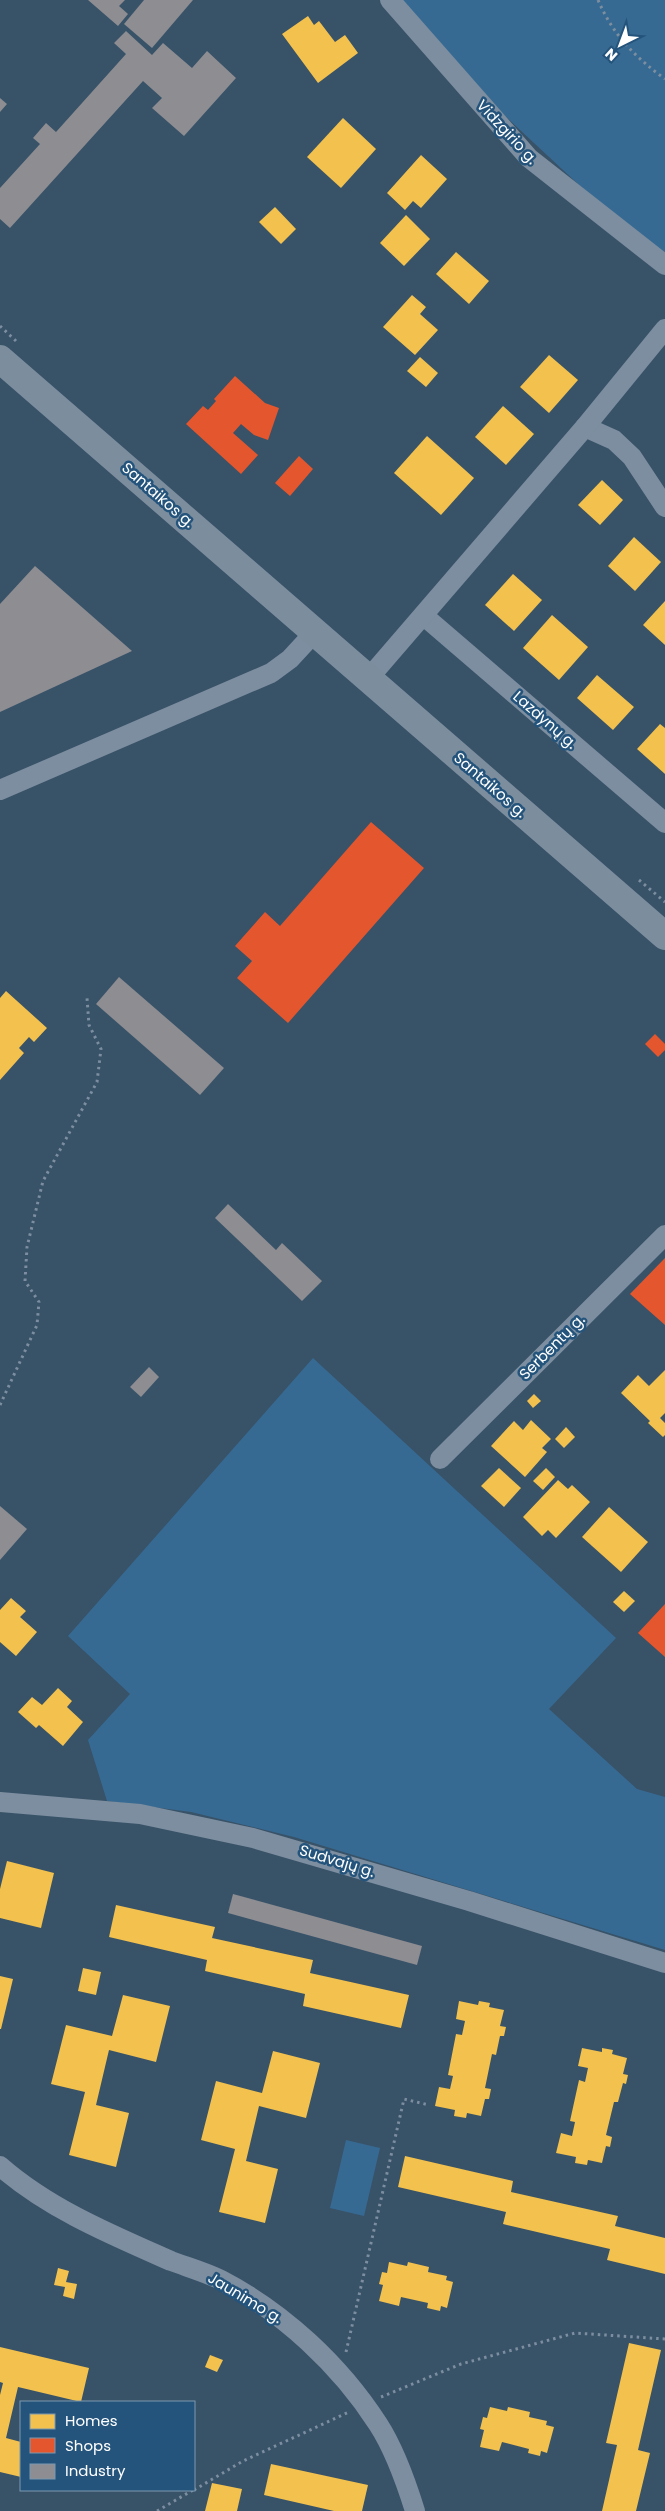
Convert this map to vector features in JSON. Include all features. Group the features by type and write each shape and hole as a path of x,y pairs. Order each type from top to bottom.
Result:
{"main road":[{"name":"Santaikos g.","path":"0,359 665,936"}],"street":[{"name":"Vidzgirio g.","path":"390,0 529,158 665,265"},
{"path":"368,680 585,427 665,329"},
{"path":"585,427 614,440 632,457 665,507"},
{"name":"Lazdynų g.","path":"424,616 665,823"},
{"path":"0,790 271,674 290,659 314,633"},
{"name":"Serbentų g.","path":"440,1460 665,1235"},
{"name":"Sudvajų g.","path":"0,1802 140,1814 253,1838 451,1896 665,1963"},
{"name":"Jaunimo g.","path":"0,2166 40,2197 76,2217 172,2261 220,2280 262,2305 295,2330 340,2375 379,2426 399,2467 415,2511"}],"path":[{"path":"598,0 608,24 640,60 665,79"},
{"path":"0,1405 37,1325 39,1302 25,1281 27,1247 43,1180 97,1082 101,1049 90,1024 87,998"},
{"path":"340,2375 404,2099 429,2105"},
{"path":"195,2489 243,2461 412,2382 462,2364 575,2333 665,2340"},
{"path":"157,2511 192,2491"}],"shaded area":[{"path":"402,0 665,0 665,257 578,184 503,114"},
{"path":"313,1358 616,1638 549,1709 637,1789 665,1797 665,1950 294,1837 191,1812 107,1801 88,1740 130,1694 68,1636"},
{"path":"346,2140 380,2148 364,2216 330,2208"}],"building: Homes":[{"path":"308,16 314,25 319,21 335,42 345,35 358,53 318,83 282,34"},
{"path":"343,118 376,149 341,188 307,157"},
{"path":"421,155 447,179 421,208 413,201 405,210 387,193"},
{"path":"275,207 296,229 281,244 259,222"},
{"path":"406,215 430,239 404,266 380,243"},
{"path":"456,252 489,281 469,304 436,274"},
{"path":"412,295 426,307 420,314 438,330 415,355 383,327"},
{"path":"549,355 578,380 549,413 520,387"},
{"path":"420,357 438,373 426,387 407,371"},
{"path":"503,406 534,434 506,465 475,437"},
{"path":"427,436 474,478 441,515 394,473"},
{"path":"602,480 623,500 600,525 578,505"},
{"path":"634,537 661,562 635,591 608,566"},
{"path":"513,574 542,600 514,631 485,605"},
{"path":"665,601 665,645 643,625"},
{"path":"552,615 588,647 559,680 523,648"},
{"path":"597,675 634,707 613,730 577,698"},
{"path":"660,724 665,728 665,774 637,749"},
{"path":"6,991 47,1028 34,1042 29,1037 19,1048 24,1053 0,1080 0,998"},
{"path":"665,1370 665,1413 660,1418 665,1423 665,1435 663,1437 648,1423 650,1421 621,1393 638,1375 649,1386"},
{"path":"534,1394 541,1401 533,1408 527,1401"},
{"path":"531,1420 551,1439 542,1448 547,1452 525,1477 491,1446 514,1421 523,1430"},
{"path":"566,1427 575,1437 564,1448 555,1439"},
{"path":"499,1468 521,1488 504,1507 481,1486"},
{"path":"546,1468 555,1477 543,1490 533,1481"},
{"path":"558,1480 568,1489 572,1485 590,1502 556,1538 548,1530 542,1536 523,1517"},
{"path":"609,1507 648,1542 621,1572 582,1537"},
{"path":"624,1591 635,1601 624,1612 613,1602"},
{"path":"11,1598 26,1611 20,1617 37,1632 16,1656 0,1642 0,1610"},
{"path":"58,1688 72,1701 67,1707 83,1722 63,1746 39,1725 36,1728 18,1712 32,1697 42,1705"},
{"path":"7,1861 54,1873 41,1928 0,1918 0,1889"},
{"path":"116,1905 215,1927 212,1938 313,1960 310,1973 409,1995 401,2028 303,2006 305,1994 205,1971 207,1960 109,1937"},
{"path":"83,1968 101,1972 96,1995 78,1991"},
{"path":"0,1976 13,1979 1,2029 0,2029"},
{"path":"123,1995 170,2006 156,2062 109,2050 96,2105 129,2113 116,2167 69,2155 85,2092 51,2084 66,2025 112,2036"},
{"path":"459,2001 478,2005 479,2001 490,2003 489,2007 504,2010 500,2026 506,2027 504,2036 500,2036 496,2055 492,2054 485,2088 491,2089 489,2099 485,2099 481,2116 467,2113 466,2118 454,2116 455,2110 435,2106 439,2087 450,2089 453,2076 448,2075 456,2034 462,2035 465,2021 456,2019"},
{"path":"582,2048 602,2052 602,2048 613,2050 612,2054 627,2058 623,2074 628,2075 626,2084 623,2083 618,2102 614,2102 606,2135 612,2137 610,2147 606,2146 602,2163 588,2160 587,2165 575,2163 576,2157 556,2153 561,2133 572,2136 575,2122 570,2121 579,2080 585,2082 588,2068 578,2066"},
{"path":"273,2051 320,2063 306,2118 259,2106 246,2161 278,2169 265,2223 219,2212 235,2149 201,2140 216,2081 262,2093"},
{"path":"405,2156 513,2181 511,2192 618,2216 615,2226 665,2238 665,2274 607,2260 610,2249 503,2224 506,2212 398,2187"},
{"path":"389,2262 407,2266 408,2262 429,2267 428,2272 447,2276 446,2280 453,2282 447,2308 441,2306 440,2311 427,2308 428,2303 401,2297 399,2306 379,2301 383,2285 379,2284 382,2272 387,2273"},
{"path":"58,2268 69,2271 66,2282 77,2284 74,2299 63,2296 65,2287 54,2285"},
{"path":"629,2343 661,2350 638,2450 650,2453 636,2511 602,2511 617,2445 606,2443"},
{"path":"0,2347 89,2368 81,2401 18,2387 6,2438 20,2442 20,2477 0,2472 0,2395 3,2383 0,2382"},
{"path":"210,2355 223,2360 217,2372 205,2367"},
{"path":"490,2407 507,2411 508,2407 530,2412 529,2417 547,2421 546,2425 554,2427 547,2453 541,2451 540,2456 528,2453 529,2449 502,2442 499,2451 480,2447 484,2430 480,2429 483,2417 487,2418"},
{"path":"271,2464 368,2485 362,2511 334,2511 264,2495"},
{"path":"212,2483 242,2489 237,2511 205,2511"}],"building: Shops":[{"path":"235,376 265,403 279,408 268,440 254,435 241,424 233,433 258,455 241,474 186,424 203,406 208,410 216,401 214,399"},
{"path":"299,456 313,469 290,496 275,483"},
{"path":"371,822 424,868 288,1023 237,978 252,961 235,946 265,912 280,926"},
{"path":"655,1034 665,1044 665,1050 658,1057 645,1044"},
{"path":"665,1258 665,1325 630,1294"},
{"path":"665,1604 665,1657 638,1633"}],"building: Industry":[{"path":"88,0 125,0 119,6 128,14 118,26"},
{"path":"144,0 193,0 152,48 124,24"},
{"path":"126,31 152,55 163,43 192,68 207,51 236,78 184,136 152,108 162,98 143,81 10,228 0,219 0,188 40,144 33,138 46,123 56,132 126,54 114,43"},
{"path":"0,98 7,104 0,112"},
{"path":"35,566 132,651 0,712 0,604"},
{"path":"119,977 224,1068 200,1095 96,1004"},
{"path":"228,1204 276,1250 282,1243 322,1281 302,1301 215,1218"},
{"path":"149,1367 159,1377 141,1397 130,1387"},
{"path":"0,1506 27,1529 0,1560"},
{"path":"233,1894 422,1946 417,1965 228,1913"}]}
